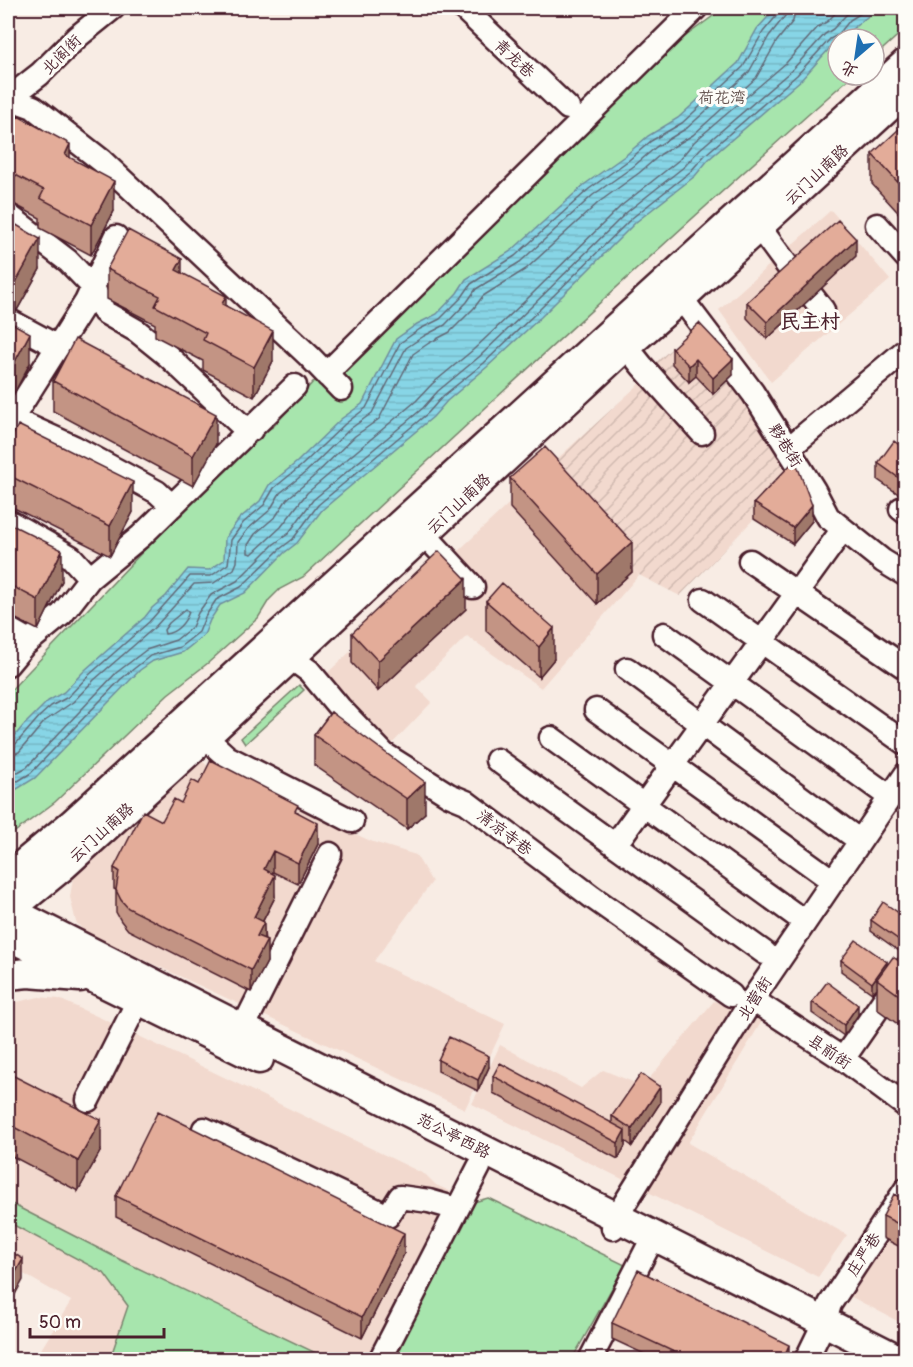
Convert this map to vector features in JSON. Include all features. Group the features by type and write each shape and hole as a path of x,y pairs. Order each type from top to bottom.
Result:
{"main road":[{"name":"云门山南路","path":"8,917 291,658 416,525 906,63"},
{"name":"云门山南路","path":"8,877 681,298 906,91"},
{"name":"范公亭西路","path":"8,917 98,980 479,1167 615,1223 648,1247 822,1327 900,1359"},
{"name":"范公亭西路","path":"8,917 243,1028 615,1223 822,1327 874,1359"},
{"path":"8,975 45,974 98,980"}],"street":[{"name":"北阁街","path":"8,98 40,74 77,37 113,8"},
{"name":"青龙巷","path":"463,8 568,108"},
{"path":"8,98 33,107 102,161 334,382 334,366 696,8"},
{"path":"8,216 68,261 93,287 104,312 137,331 168,356 239,423 251,430"},
{"path":"877,225 906,257"},
{"path":"759,227 795,276"},
{"path":"116,237 93,287 58,347 9,420 74,447 157,492 172,506"},
{"name":"夥巷街","path":"681,298 753,393 828,517 883,561 906,575"},
{"path":"8,320 58,347"},
{"path":"626,346 702,433"},
{"path":"788,448 906,350"},
{"path":"8,664 29,641 62,614 90,578 141,536 295,386"},
{"path":"8,521 71,557 90,578"},
{"path":"416,525 473,587"},
{"path":"615,845 843,529"},
{"path":"750,561 906,668"},
{"path":"703,600 906,744"},
{"path":"8,629 29,641"},
{"path":"664,634 890,797"},
{"name":"清凉寺巷","path":"291,658 309,671 339,707 384,754 448,795 466,802 592,897 741,999"},
{"path":"627,669 860,841"},
{"path":"596,710 833,881"},
{"path":"205,737 227,757 352,821"},
{"path":"551,738 805,922"},
{"path":"497,760 765,953"},
{"name":"北营街","path":"615,1223 624,1203 741,999 805,922 906,774"},
{"path":"243,1028 330,854"},
{"path":"843,1059 906,968"},
{"path":"88,1100 139,999"},
{"name":"县前街","path":"741,999 759,1004 843,1059 906,1106"},
{"path":"204,1129 388,1216 400,1197 429,1201 457,1209"},
{"path":"380,1359 479,1167"},
{"name":"庄严巷","path":"806,1359 822,1327 830,1304 906,1189"},
{"path":"590,1359 648,1247"}],"shaded area":[{"path":"831,210 890,280 771,382 719,310"},
{"path":"694,329 734,373 795,476 680,596 639,575 545,470 637,386 646,371"},
{"path":"545,470 639,575 541,688 467,636 416,686 432,702 386,750 322,678"},
{"path":"201,760 211,769 373,842 416,855 432,882 374,961 505,1024 465,1109 106,942 83,930 76,922 70,897 74,872"},
{"path":"39,997 59,999 114,1024 426,1175 436,1185 474,1202 391,1359 35,1359 71,1301 8,1265 8,1004"},
{"path":"714,1001 762,1021 688,1143 847,1235 818,1277 472,1104 500,1045 581,1088 603,1070 643,1086"},
{"path":"905,1201 905,1325 844,1293"}],"green space":[{"name":"荷花湾","path":"724,8 905,8 905,29 886,46 886,27 826,27 826,87 839,87 645,261 303,577 280,589 269,600 258,618 208,663 168,694 55,802 8,837 8,693 250,439 273,427 313,382 328,376 675,44"},
{"path":"299,685 304,690 245,744 241,738"},
{"path":"488,1198 625,1265 572,1359 391,1360 474,1202"},
{"path":"8,1202 121,1260 316,1353 312,1360 110,1359 128,1306 104,1273 8,1222"}],"water":[{"path":"776,8 877,8 855,27 826,27 826,52 802,79 709,159 695,176 636,222 541,317 447,401 433,417 322,510 297,543 284,553 245,593 220,605 204,635 183,652 153,661 140,670 35,778 17,789 8,782 8,744 23,726 48,701 64,692 85,670 145,617 188,569 209,570 224,560 225,538 239,519 260,501 269,485 297,462 341,419 362,404 396,339 417,324 437,314 457,293 466,279 511,251 585,184 648,136 678,118 738,63 757,29"}],"building":[{"path":"18,116 70,144 65,155 114,181 91,225 40,198 44,190 8,171 8,135"},
{"path":"899,129 906,136 906,191 872,154"},
{"path":"8,220 40,239 16,282 8,277"},
{"path":"838,220 856,239 767,322 747,302"},
{"path":"128,230 182,259 176,270 226,296 222,304 273,331 254,367 203,340 206,333 155,306 160,296 107,269"},
{"path":"8,321 30,333 10,371 8,370"},
{"path":"699,323 733,359 713,378 696,359 689,366 672,348"},
{"path":"75,339 216,414 193,456 53,381"},
{"path":"18,425 133,482 110,526 8,475 8,446"},
{"path":"894,441 906,450 906,483 878,463"},
{"path":"545,447 632,542 597,574 510,478"},
{"path":"795,460 812,505 793,528 754,503"},
{"path":"8,523 62,550 38,600 8,584"},
{"path":"439,551 466,579 378,661 352,633"},
{"path":"502,583 554,628 539,647 486,601"},
{"path":"331,712 425,782 407,799 314,735"},
{"path":"211,760 298,805 295,811 318,823 298,863 273,851 264,869 275,875 254,917 264,922 257,936 267,940 251,970 128,908 116,890 119,871 114,868 143,811 162,821 174,799 181,803 192,780 199,784"},
{"path":"883,902 906,918 906,937 902,942 871,920"},
{"path":"856,940 887,962 872,983 841,960"},
{"path":"893,957 906,966 906,1000 877,979"},
{"path":"827,982 858,1005 844,1025 812,1002"},
{"path":"449,1037 489,1056 478,1080 438,1060"},
{"path":"500,1063 625,1130 618,1143 493,1076"},
{"path":"8,1073 101,1120 78,1161 8,1124"},
{"path":"641,1074 660,1087 632,1129 612,1116"},
{"path":"158,1111 404,1233 362,1317 116,1196"},
{"path":"894,1194 906,1201 906,1228 883,1216"},
{"path":"8,1250 23,1259 8,1286"},
{"path":"638,1270 789,1345 783,1359 689,1359 612,1323"}],"district":[{"name":"民主村","path":"810,321"}]}
